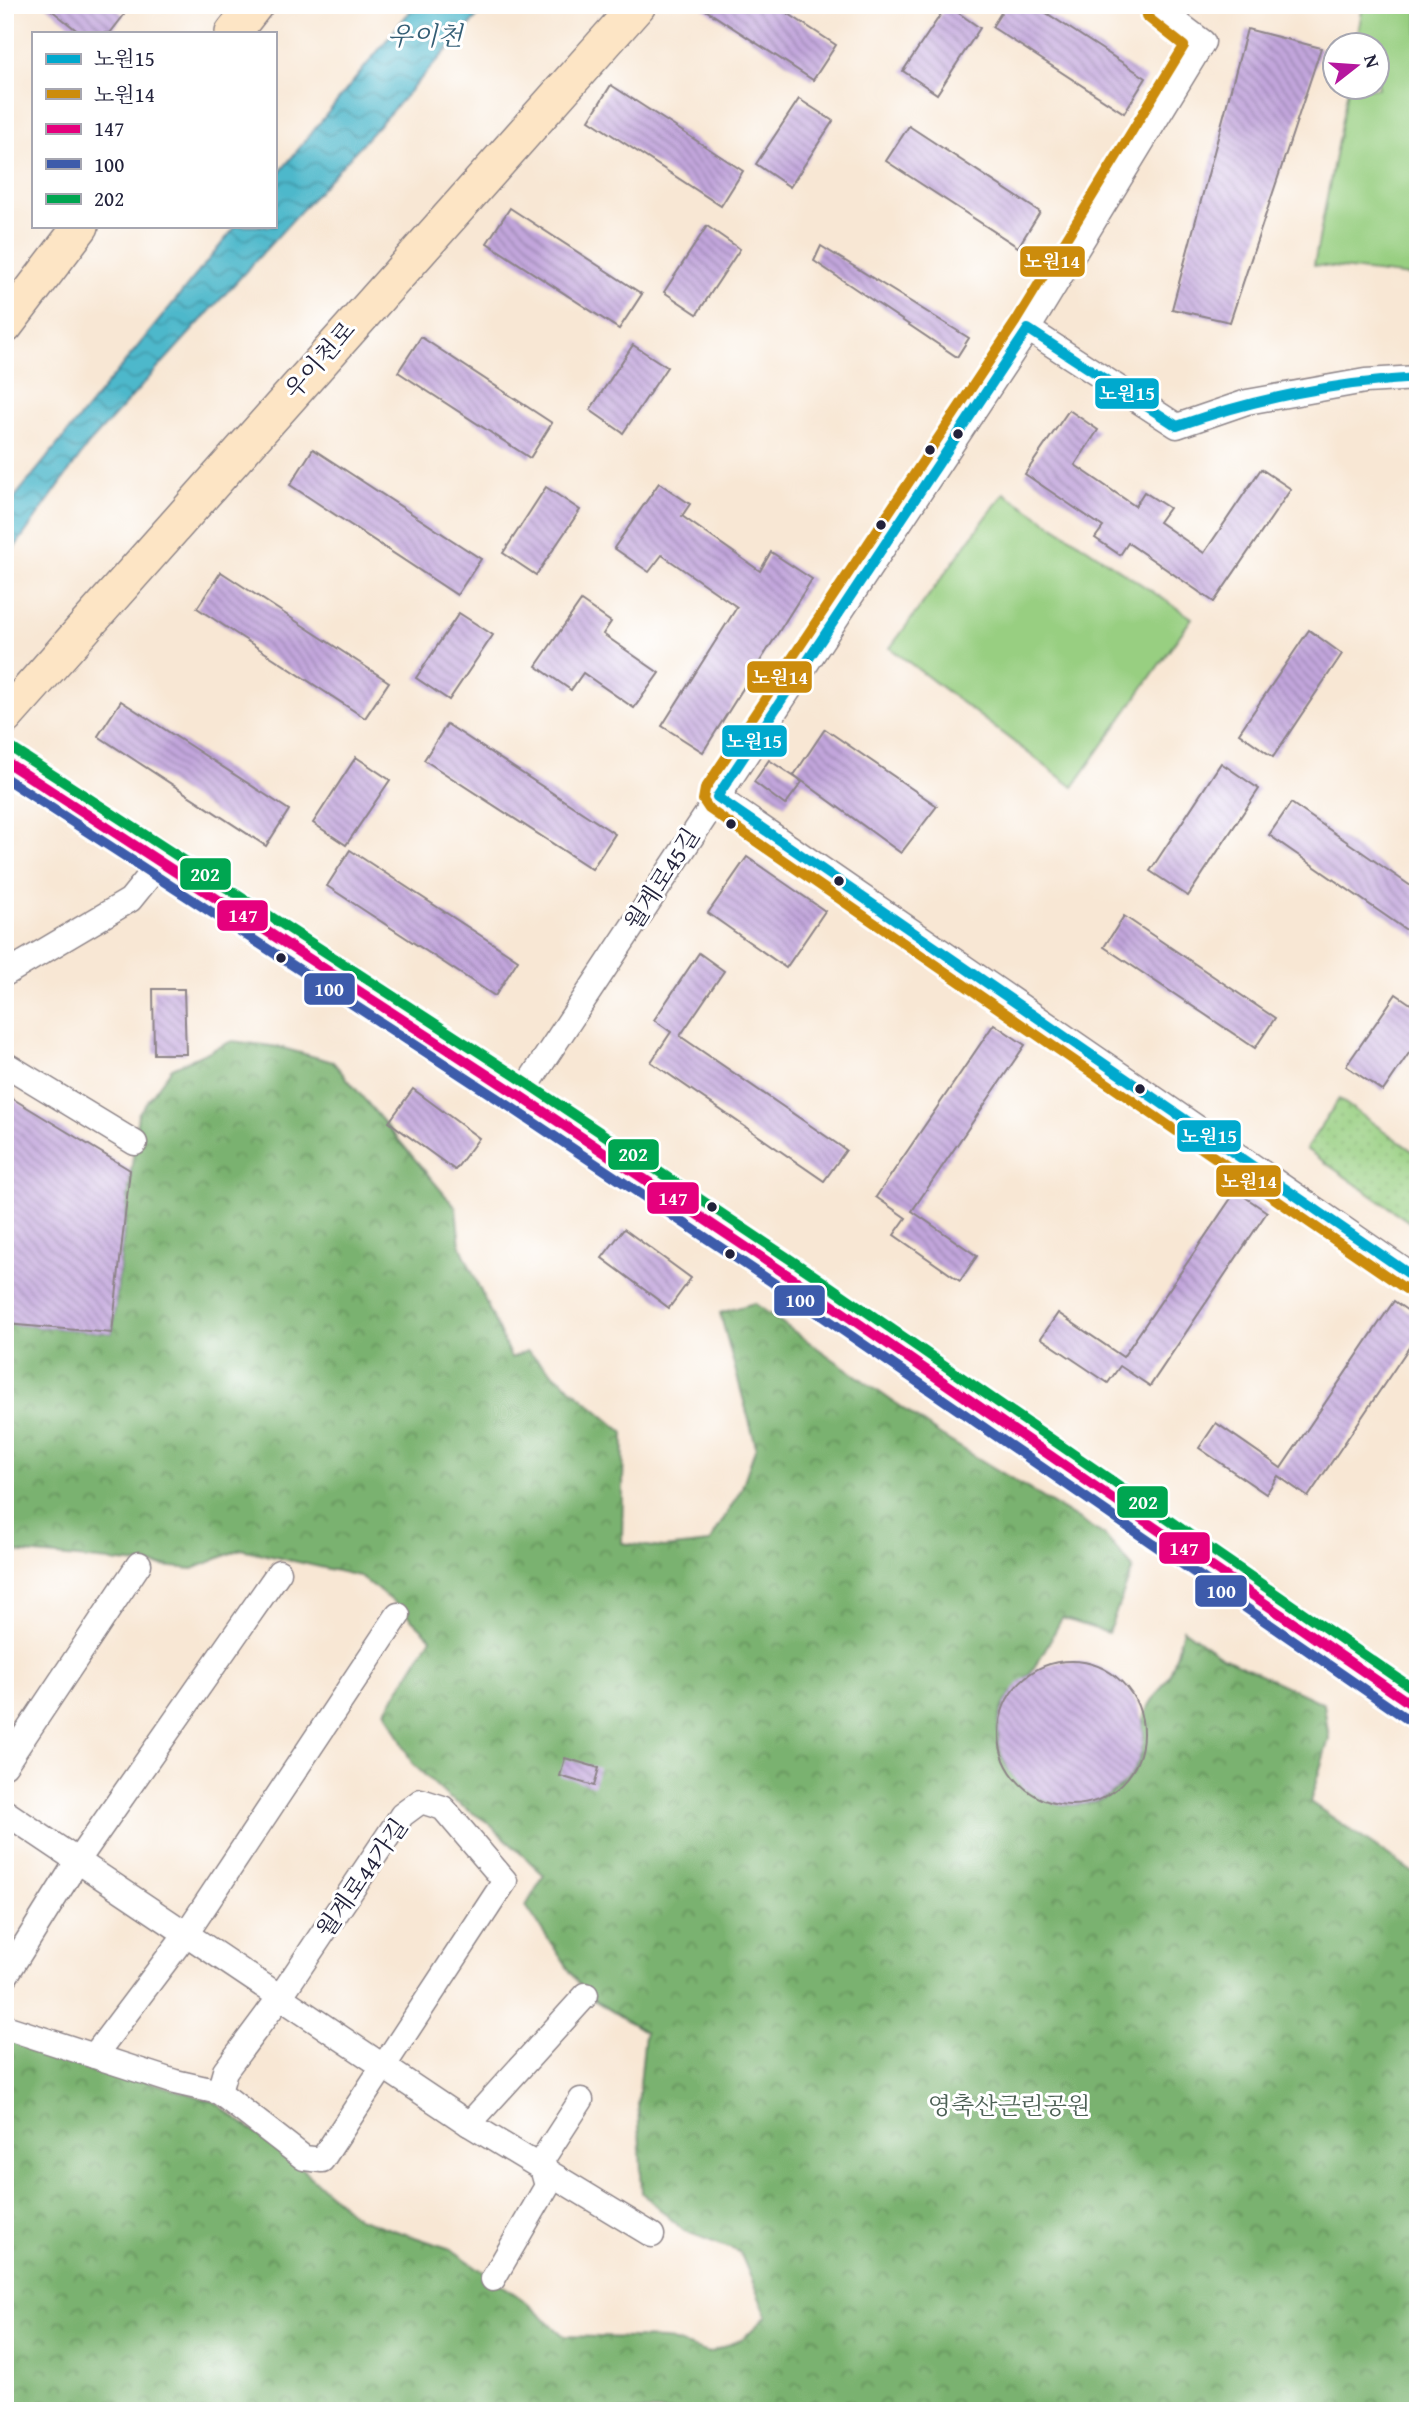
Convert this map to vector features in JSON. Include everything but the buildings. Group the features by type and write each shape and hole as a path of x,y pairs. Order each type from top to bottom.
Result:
{"main road":[{"path":"234,32 255,5"},
{"name":"우이천로","path":"5,717 638,5"},
{"path":"5,326 79,228"},
{"path":"5,761 520,1096 804,1286 1418,1709"}],"street":[{"name":"월계로45길","path":"520,1096 1028,329 1203,42 1154,5"},
{"path":"1028,329 1177,426 1247,402 1365,381 1418,378"},
{"path":"717,797 1418,1280"},
{"path":"5,974 130,900 160,863"},
{"path":"5,1064 135,1143"},
{"path":"5,1765 139,1564"},
{"path":"5,1977 78,1860 279,1572"},
{"path":"94,2056 186,1934 398,1615"},
{"name":"월계로44가길","path":"280,1997 402,1815 421,1801 443,1808 505,1881 384,2066"},
{"path":"5,1812 470,2124 652,2235"},
{"path":"470,2124 586,1995"},
{"path":"219,2092 225,2071 280,1997"},
{"path":"5,2028 219,2092 304,2158 322,2160 384,2066"},
{"path":"493,2280 547,2186 542,2168 544,2157 581,2099"}],"green space":[{"path":"1363,5 1418,5 1418,277 1314,265 1345,102 1392,102 1392,32 1358,32"},
{"path":"1004,493 1192,618 1073,787 890,648"},
{"name":"영축산근린공원","path":"232,1041 279,1047 333,1062 456,1208 460,1245 511,1358 527,1351 624,1433 622,1543 663,1548 709,1543 741,1490 756,1446 720,1313 754,1303 940,1435 1104,1535 1133,1568 1108,1633 1062,1618 1037,1663 1008,1698 1001,1713 999,1745 1006,1765 1019,1782 1036,1795 1056,1803 1077,1805 1098,1801 1123,1784 1139,1759 1144,1737 1144,1715 1171,1670 1183,1629 1221,1656 1324,1704 1329,1739 1310,1802 1418,1876 1418,2411 5,2411 5,2037 215,2102 300,2167 357,2218 451,2249 522,2299 564,2336 665,2339 709,2353 742,2339 767,2316 740,2252 684,2231 642,2193 638,2104 645,2032 586,1995 526,1906 544,1875 487,1822 448,1797 412,1763 386,1710 431,1638 394,1602 359,1576 241,1549 193,1569 5,1551 5,1324 112,1333 138,1114 172,1068"},
{"path":"1339,1099 1418,1155 1418,1228 1306,1149"}],"water":[{"name":"우이천","path":"415,5 488,5 88,445 5,561 5,509 234,228 276,228 276,177"}],"transit line":[{"name":"노원14","path":"1146,16 1184,46 1016,321 705,789 703,800 709,809 1410,1292"},
{"name":"노원15","path":"1418,378 1296,393 1237,407 1177,426 1028,329 717,797 1418,1280"},
{"name":"202","path":"13,749 528,1084 812,1274 1418,1692"},
{"name":"147","path":"5,761 520,1096 804,1286 1418,1709"},
{"name":"100","path":"5,778 512,1108 796,1298 1410,1721"}]}
